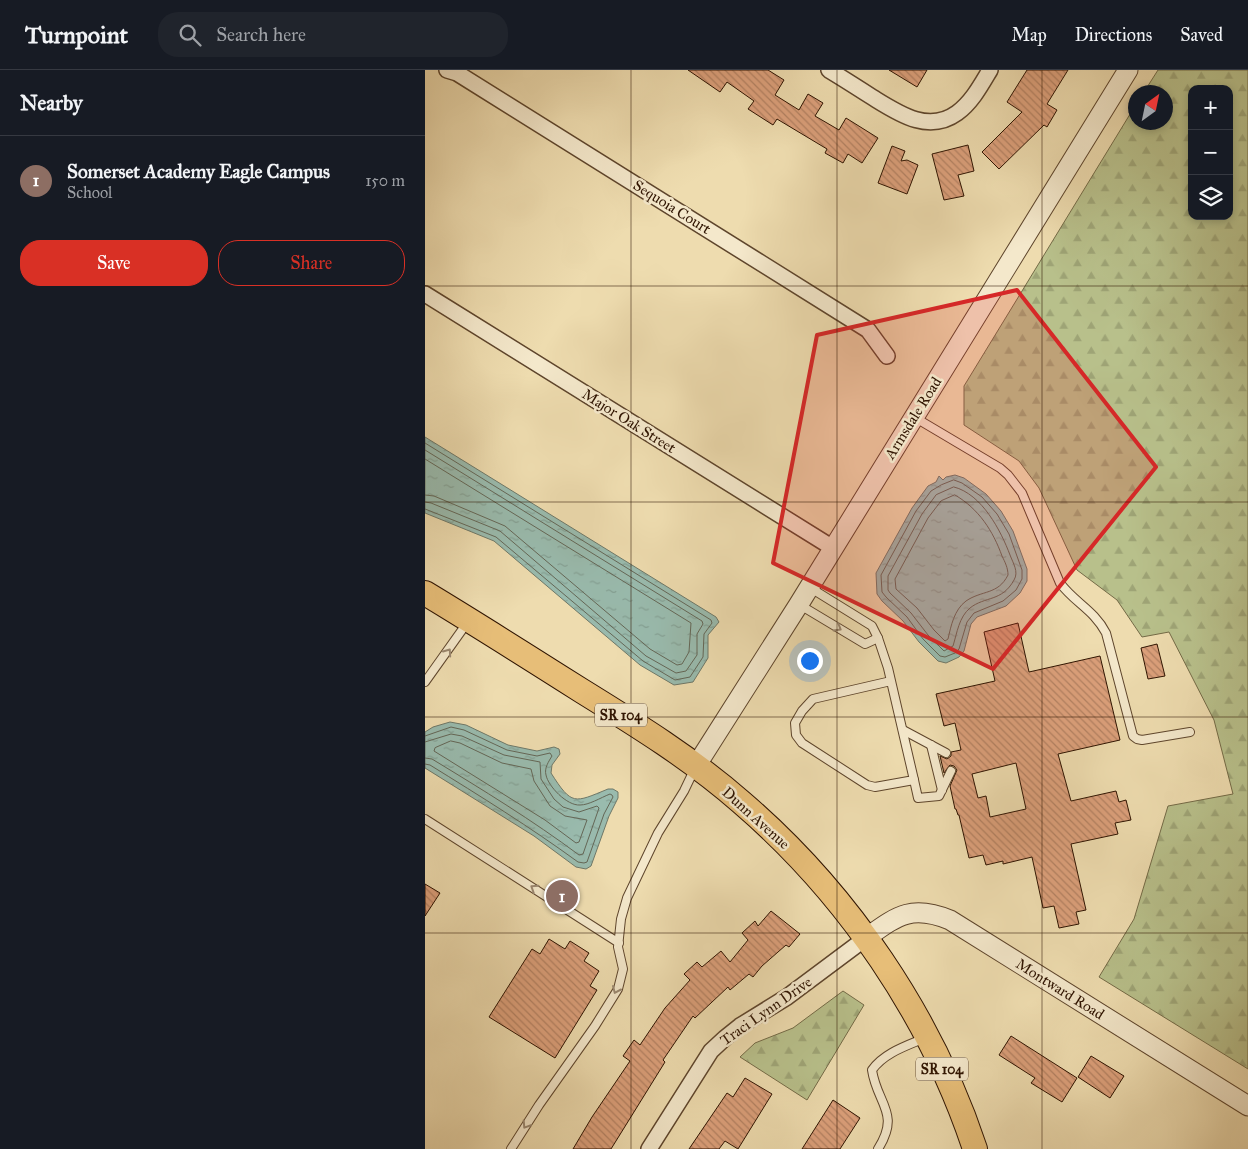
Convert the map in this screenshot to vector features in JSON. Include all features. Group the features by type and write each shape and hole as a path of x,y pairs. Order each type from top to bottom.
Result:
{"main road":[{"name":"Dunn Avenue","path":"425,592 654,736 741,802 785,843 823,884 893,978 927,1038 950,1086 975,1149"}],"street":[{"name":"Sequoia Court","path":"447,70 457,73 868,330 887,356"},
{"path":"829,70 900,114 919,121 937,121 957,113 974,97 990,70"},
{"name":"Armsdale Road","path":"696,766 799,604 1128,70"},
{"name":"Major Oak Street","path":"425,294 833,548"},
{"name":"Montward Road","path":"865,938 894,918 909,913 937,915 950,920 1248,1106"},
{"name":"Traci Lynn Drive","path":"649,1149 711,1051 718,1044 740,1026 787,998 865,938"}],"lane":[{"path":"914,417 999,468 1022,493 1060,582 1066,591 1093,613 1106,633 1133,736 1142,740 1190,732"},
{"path":"809,587 872,626 878,638 891,681 919,798 939,796 951,771"},
{"path":"799,604 865,644 878,638"},
{"path":"425,682 469,620"},
{"path":"891,681 813,698 795,723 796,735 802,743 867,785 875,787 915,780"},
{"path":"903,730 946,753"},
{"path":"931,745 942,790"},
{"path":"511,1149 618,989 623,969 619,943 621,919 627,898 658,833 684,791 696,766"},
{"path":"425,819 619,943"},
{"path":"878,1149 889,1125 887,1110 874,1080 872,1070 878,1061 901,1048 927,1038"}],"highlighted area":[{"path":"1017,290 1156,467 993,669 773,563 817,335"}],"green space":[{"path":"1158,70 1248,70 1248,1069 1099,977 1134,919 1168,806 1233,794 1214,720 1169,632 1142,637 1117,600 1077,570 1039,488 1019,461 964,425 964,386 1128,117 1128,130 1173,130 1173,85 1148,85"},
{"path":"843,991 864,1005 807,1100 740,1057 755,1043 793,1028"}],"water":[{"path":"425,437 716,617 719,622 708,635 708,658 693,682 674,685 640,665 494,541 425,513"},
{"path":"955,475 964,478 986,494 1001,511 1013,531 1027,569 1027,581 1020,593 1006,606 977,617 971,624 964,651 959,657 946,663 938,661 919,642 903,621 882,601 877,594 876,573 912,508 928,486 936,482 939,476 943,480 946,477"},
{"path":"450,722 466,725 508,745 537,751 554,747 559,749 560,754 552,765 551,773 564,791 575,799 588,797 608,789 618,792 618,798 609,816 591,866 586,869 576,867 534,836 425,768 425,732 433,727"}],"building":[{"path":"688,70 768,70 784,80 775,95 799,110 808,94 823,103 815,116 839,130 846,118 878,138 862,163 848,154 843,163 825,153 827,149 777,119 773,125 748,109 754,101 727,82 720,92"},
{"path":"889,70 927,70 917,87"},
{"path":"1027,70 1068,70 1047,104 1057,110 1047,127 1044,125 999,169 982,152 1022,112 1007,102"},
{"path":"968,145 974,171 958,175 964,196 944,200 932,154"},
{"path":"892,146 905,151 901,161 907,160 918,165 907,194 878,183"},
{"path":"1018,623 1029,672 1100,656 1120,740 1058,754 1071,801 1116,791 1119,802 1126,800 1131,820 1115,823 1118,834 1071,844 1086,910 1076,912 1079,924 1059,928 1054,906 1043,908 1032,857 1003,864 1003,861 986,865 983,855 969,858 950,786 957,770 954,766 950,765 944,773 940,756 947,759 951,756 951,752 961,750 955,723 944,726 936,694 995,681 984,632","holes":["1016,763 1026,809 990,817 986,796 978,798 972,774"]},
{"path":"1157,644 1165,676 1148,679 1141,648"},
{"path":"425,884 440,893 425,916"},
{"path":"771,911 800,934 789,947 786,945 762,966 753,977 749,974 730,990 728,987 695,1018 693,1016 663,1060 665,1062 611,1149 573,1149 630,1061 623,1056 634,1040 640,1045 665,1008 690,980 684,974 697,962 702,967 721,951 730,962 748,940 742,933 755,921 758,926"},
{"path":"549,939 565,949 570,941 589,953 584,961 599,971 590,986 597,990 555,1058 489,1017 532,949 540,954"},
{"path":"1011,1036 1077,1078 1062,1102 1031,1083 1035,1078 999,1055"},
{"path":"1091,1056 1124,1076 1110,1098 1078,1077"},
{"path":"745,1078 772,1094 738,1149 725,1141 719,1149 689,1149 727,1093 733,1097"},
{"path":"833,1100 860,1118 840,1149 802,1149"}],"place":[{"name":"Somerset Academy Eagle Campus","path":"562,896"}]}
